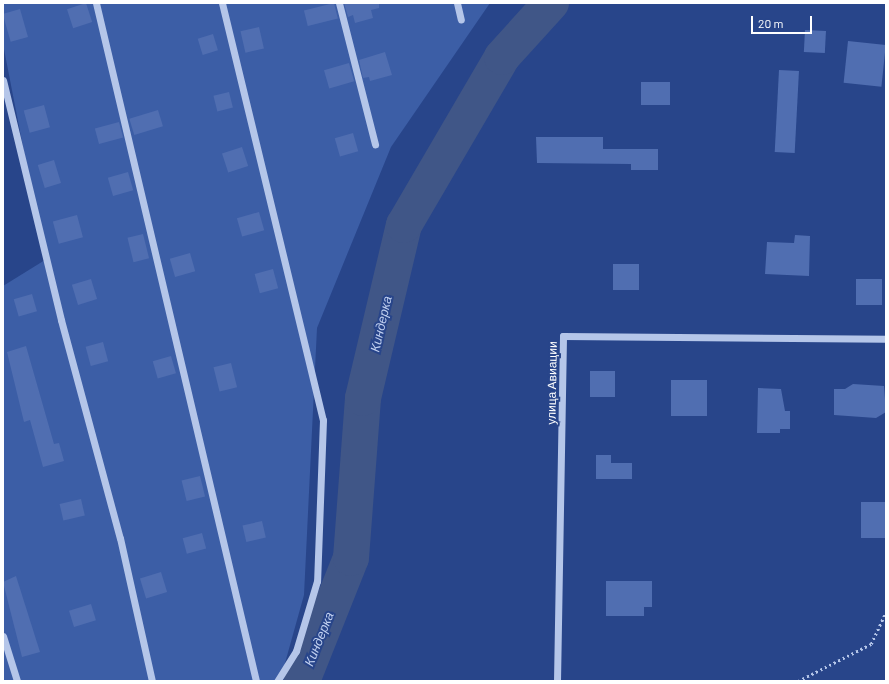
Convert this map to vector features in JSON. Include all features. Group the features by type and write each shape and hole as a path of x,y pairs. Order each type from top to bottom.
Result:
{"street":[{"path":"96,3 256,681"},
{"path":"222,3 323,420 317,581 296,651 277,681"},
{"path":"339,3 375,144"},
{"path":"457,3 462,20"},
{"path":"3,80 61,320 120,538 152,681"},
{"name":"улица Авиации","path":"557,681 563,336 886,339"},
{"path":"3,636 17,681"}],"path":[{"path":"798,681 871,644 886,612"}],"shaded area":[{"path":"3,3 490,3 391,147 317,328 304,595 280,681 3,681 3,286 45,260 3,44"}],"building":[{"path":"86,3 92,22 73,28 67,9"},
{"path":"334,3 338,19 308,26 304,10"},
{"path":"344,3 379,3 379,8 371,10 373,18 355,23 353,15 348,17"},
{"path":"20,9 28,37 11,42 3,14"},
{"path":"259,27 264,48 245,53 240,31"},
{"path":"805,30 826,31 825,53 804,52"},
{"path":"213,34 218,50 203,55 198,39"},
{"path":"848,41 886,45 881,87 844,83"},
{"path":"385,52 392,75 370,81 369,77 363,78 359,60"},
{"path":"349,63 354,81 329,88 324,70"},
{"path":"779,70 799,71 795,153 775,152"},
{"path":"641,82 670,82 670,105 641,105"},
{"path":"229,92 233,108 217,111 213,96"},
{"path":"44,105 50,127 30,133 24,110"},
{"path":"158,110 163,126 134,135 129,119"},
{"path":"119,122 123,137 99,144 95,128"},
{"path":"353,133 358,151 340,157 335,138"},
{"path":"536,137 603,137 603,149 658,149 658,170 631,170 631,164 537,163"},
{"path":"242,147 248,166 228,173 222,153"},
{"path":"54,160 61,183 45,188 38,165"},
{"path":"128,172 133,190 113,196 108,178"},
{"path":"259,212 264,230 242,237 237,218"},
{"path":"77,215 83,237 59,244 53,221"},
{"path":"143,234 149,258 134,262 127,238"},
{"path":"795,235 810,236 809,276 765,274 767,242 794,243"},
{"path":"190,253 195,271 175,277 170,259"},
{"path":"613,264 639,264 639,290 613,290"},
{"path":"273,269 278,288 260,293 255,274"},
{"path":"91,279 97,299 78,305 72,285"},
{"path":"856,279 882,279 882,305 856,305"},
{"path":"32,294 37,311 19,317 14,299"},
{"path":"103,342 108,361 91,366 86,347"},
{"path":"26,346 54,444 59,443 64,461 43,467 30,420 24,422 7,352"},
{"path":"171,356 176,373 158,379 153,361"},
{"path":"231,363 237,387 220,392 214,367"},
{"path":"590,371 615,371 615,397 590,397"},
{"path":"671,380 707,380 707,416 671,416"},
{"path":"853,384 884,386 886,412 876,418 834,415 834,389 845,389"},
{"path":"758,388 781,389 785,411 790,411 790,429 780,429 780,433 757,433"},
{"path":"596,455 611,455 611,463 632,463 632,479 596,479"},
{"path":"200,476 205,496 187,501 182,481"},
{"path":"81,499 85,516 63,521 60,504"},
{"path":"861,502 886,502 886,538 861,538"},
{"path":"262,521 266,538 246,542 243,525"},
{"path":"202,533 206,548 187,554 183,538"},
{"path":"161,572 167,592 146,599 140,578"},
{"path":"16,576 40,652 22,657 3,582"},
{"path":"606,581 652,581 652,607 644,607 644,616 606,616"},
{"path":"91,604 96,620 74,627 69,611"}],"waterway":[{"name":"Киндерка","path":"302,681 351,558 363,398 404,225 502,57 551,3"}]}
